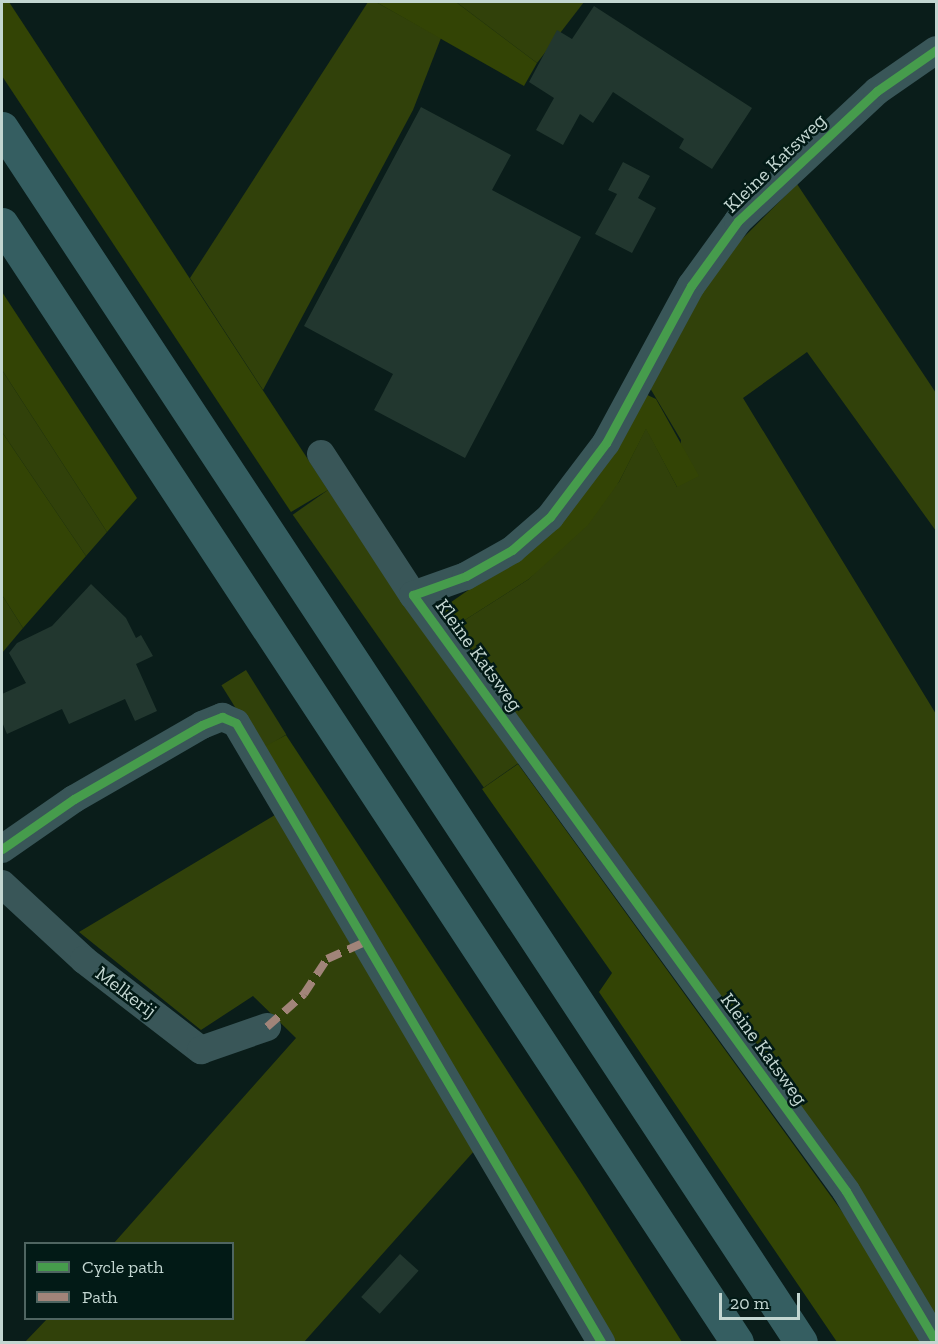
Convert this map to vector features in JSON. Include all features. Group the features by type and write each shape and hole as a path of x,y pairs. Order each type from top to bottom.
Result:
{"highway":[{"path":"2,128 801,1342"},
{"path":"2,224 737,1342"}],"street":[{"name":"Kleine Katsweg","path":"413,595 466,576 512,550 550,517 606,443 691,286 738,221 877,91 936,50"},
{"name":"Kleine Katsweg","path":"321,454 413,595 846,1191 936,1342"},
{"path":"2,849 74,799 202,725 222,717 236,723 601,1342"},
{"name":"Melkerij","path":"2,884 84,960 201,1050 267,1028"}],"green space":[{"path":"2,2 9,2 328,490 291,512 2,76"},
{"path":"368,2 376,2 441,38 413,110 263,390 190,278"},
{"path":"376,2 456,2 537,63 524,86"},
{"path":"456,2 584,2 537,63"},
{"path":"797,184 936,393 936,531 807,352 743,398 936,714 936,1324 446,632 529,579 619,482 646,428 677,487 681,440 650,388 692,307 736,245"},
{"path":"2,292 137,498 107,532 2,370"},
{"path":"2,370 107,532 86,556 2,432"},
{"path":"641,392 656,399 699,476 677,487 646,429 619,482 588,525 529,579 446,632 434,614 543,538"},
{"path":"2,432 86,556 23,628 2,595"},
{"path":"328,490 519,763 484,787 293,515"},
{"path":"2,595 23,628 2,653"},
{"path":"246,670 286,734 262,750 221,685"},
{"path":"286,735 582,1184 682,1342 614,1342 262,748"},
{"path":"518,764 898,1289 925,1342 837,1342 599,992 612,973 482,789"},
{"path":"280,812 475,1150 304,1342 25,1342 46,1320 234,1320 234,1242 115,1242 296,1038 253,996 201,1030 79,932"}],"building":[{"path":"594,6 752,108 712,169 679,148 684,139 613,92 593,123 580,114 563,145 536,130 554,98 529,82 557,30 572,39"},
{"path":"421,107 511,155 492,190 581,237 465,458 374,410 393,374 304,326"},
{"path":"623,162 650,176 638,198 656,208 632,253 595,234 617,194 608,190"},
{"path":"91,584 126,618 136,638 141,635 153,656 136,664 157,711 135,721 125,699 69,724 62,709 7,734 2,722 2,694 26,683 9,653 17,643 52,626"},
{"path":"400,1254 419,1271 380,1314 361,1297"}],"marked path":[{"path":"267,1027 304,994 327,959 365,942"}],"cycle path":[{"path":"936,50 877,91 738,221 691,286 606,443 550,517 512,550 466,576 413,595 846,1191 936,1342"},
{"path":"2,849 74,799 202,725 222,717 236,723 601,1342"}]}
